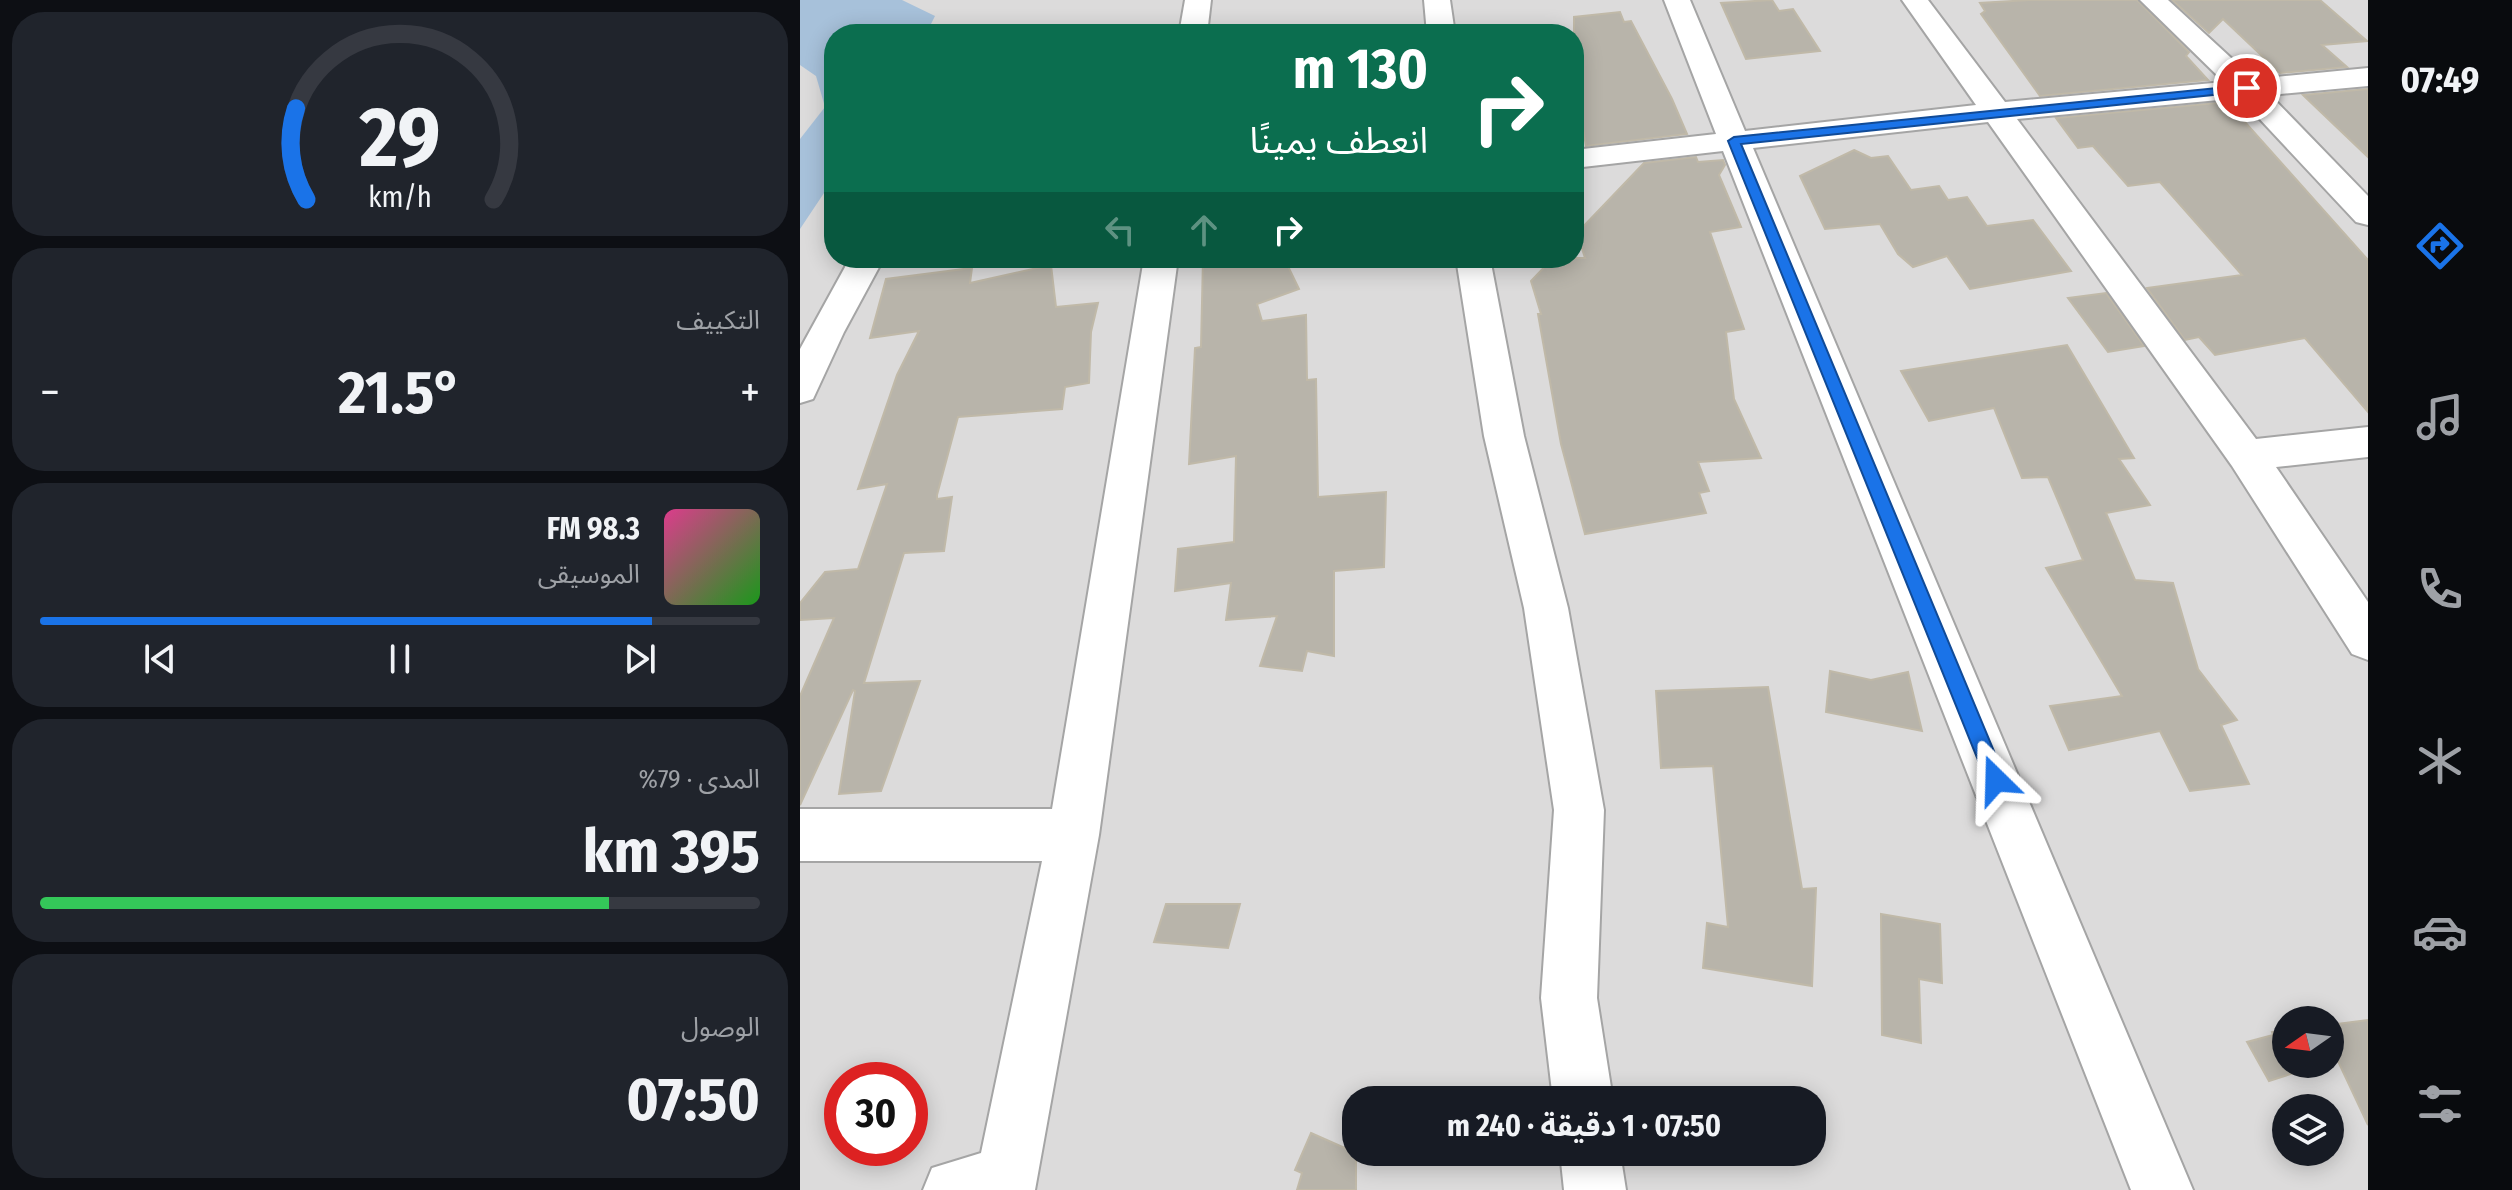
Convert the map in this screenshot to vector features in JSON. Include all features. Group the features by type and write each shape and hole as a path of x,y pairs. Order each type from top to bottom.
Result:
{"street":[{"path":"1194,24 1198,0"},
{"path":"1437,0 1440,24"},
{"path":"1677,0 2162,1190"},
{"path":"1915,0 2246,455 2368,640"},
{"path":"2153,0 2247,88 2368,215"},
{"path":"1584,158 1995,112 2368,77"},
{"path":"800,389 826,332 861,268"},
{"path":"987,1186 1073,835 1159,268"},
{"path":"1475,268 1504,436 1546,608 1579,810 1569,998 1581,1086"},
{"path":"2246,455 2368,442"},
{"path":"800,835 1073,835"},
{"path":"1592,1166 1595,1190"}],"shaded area":[{"path":"800,0 2368,0 2368,1190 800,1190"}],"water":[{"path":"800,0 902,0 935,16 931,24 824,24 824,104 816,76 800,65"},
{"path":"824,108 824,193 800,229 800,139"}],"building":[{"path":"1772,0 1779,11 1793,9 1820,51 1746,59 1721,3"},
{"path":"2137,0 2189,52 2186,56 2208,80 2040,96 1981,14 1985,11 1980,3"},
{"path":"2172,0 2320,0 2367,41 2322,45 2347,67 2280,73 2223,19 2209,33"},
{"path":"1620,12 1624,22 1631,21 1687,134 1586,146 1584,24 1574,24 1574,17"},
{"path":"2368,89 2368,157 2303,95"},
{"path":"2227,102 2368,260 2368,412 2305,338 2215,355 2199,337 2185,340 2147,288 2242,275 2160,182 2128,186 2093,146 2078,148 2056,118"},
{"path":"1854,150 1871,158 1888,156 1911,190 1939,186 1948,200 1967,197 1987,226 2033,220 2071,271 1970,289 1947,256 1913,267 1898,254 1880,224 1825,229 1800,176"},
{"path":"1696,157 1698,162 1723,160 1725,165 1719,175 1741,227 1710,232 1744,329 1726,332 1734,399 1761,458 1698,462 1709,491 1699,493 1706,513 1585,534 1561,444 1538,314 1541,314 1531,281 1543,268 1584,268 1584,226 1644,163"},
{"path":"972,268 970,283 1038,268 1051,268 1056,307 1098,303 1091,332 1089,383 1065,387 1062,409 958,417 937,495 937,499 952,497 944,551 904,553 864,683 920,681 881,791 839,794 853,690 800,805 800,696 834,618 800,620 800,603 825,572 858,569 887,484 858,489 897,375 919,331 870,338 886,279"},
{"path":"1203,268 1289,268 1299,289 1257,304 1262,321 1306,315 1307,380 1316,379 1318,497 1386,492 1384,567 1334,571 1334,656 1307,651 1302,671 1260,666 1277,616 1226,620 1231,583 1175,591 1178,549 1234,542 1236,456 1189,464 1195,348 1201,347"},
{"path":"2106,293 2144,346 2108,352 2068,298"},
{"path":"2067,345 2134,458 2119,459 2150,505 2106,513 2135,580 2173,583 2198,669 2237,720 2221,725 2249,784 2190,791 2160,731 2069,750 2050,706 2122,696 2046,568 2083,560 2048,477 2022,478 1994,408 1929,421 1901,371"},
{"path":"1830,671 1871,680 1908,672 1922,731 1826,712"},
{"path":"1768,687 1802,889 1816,888 1812,986 1703,968 1707,923 1728,927 1713,766 1661,768 1656,691"},
{"path":"1166,904 1240,904 1228,948 1154,942"},
{"path":"1881,914 1940,924 1942,983 1919,979 1921,1043 1882,1035"},
{"path":"2368,1020 2368,1125 2344,1074 2344,1023"},
{"path":"2272,1035 2272,1078 2278,1078 2269,1081 2247,1042"},
{"path":"1311,1133 1342,1147 1342,1166 1356,1166 1356,1190 1297,1190 1302,1173 1295,1170"}],"route":[{"path":"1996,780 1734,141 2247,88"}]}
